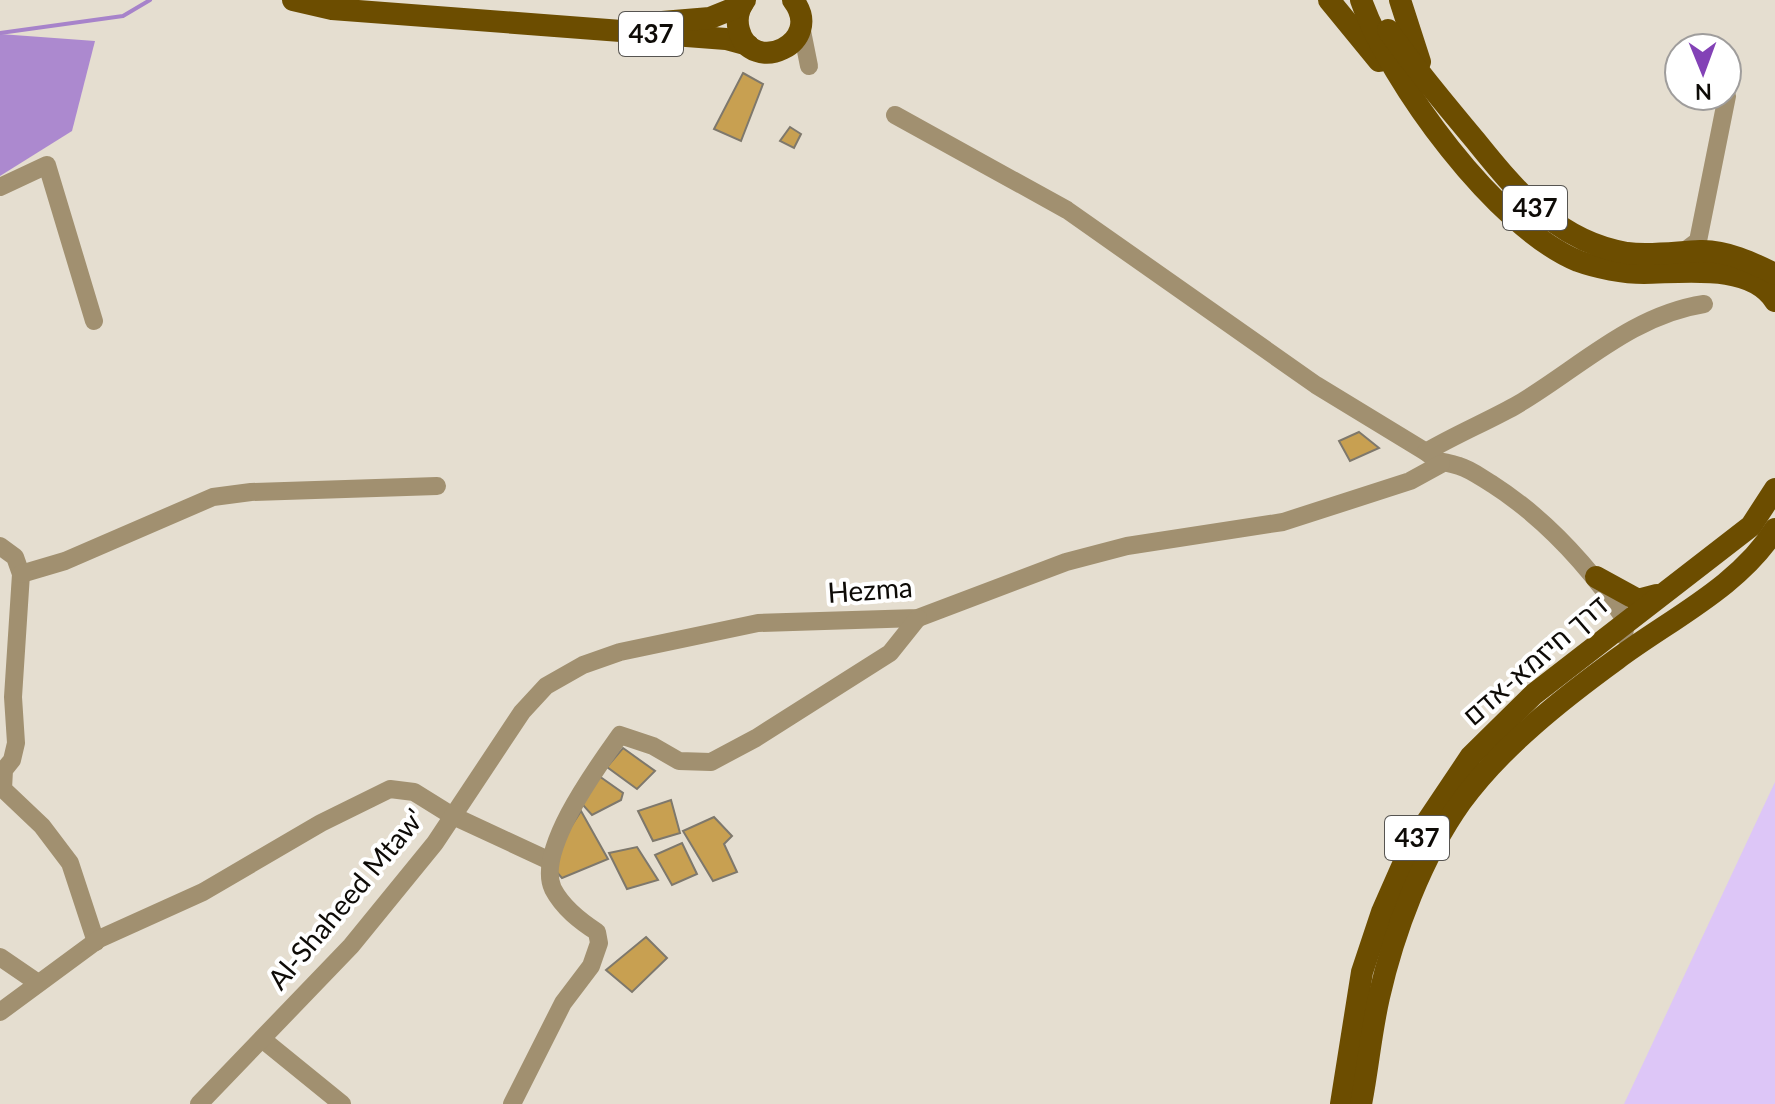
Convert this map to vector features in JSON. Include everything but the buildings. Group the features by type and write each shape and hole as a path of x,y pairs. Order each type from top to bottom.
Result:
{"main road":[{"name":"437","path":"293,0 332,9 726,39 748,45"},
{"path":"1329,0 1433,127"},
{"name":"437","path":"1361,0 1370,24 1433,127 1520,224 1542,243 1580,262 1616,269 1720,273 1745,280 1775,301"},
{"name":"437","path":"1375,0 1388,31 1430,89 1513,189 1545,217 1592,243 1627,253 1702,251 1726,254 1775,274"},
{"path":"1400,0 1430,89"},
{"name":"437","path":"553,26 689,21 726,13 744,2"},
{"path":"744,2 737,26 748,45 771,53 791,45 801,10"},
{"name":"דרך חיזמא-אדם","path":"1361,1104 1379,997 1401,923 1435,847 1461,803 1612,649 1626,621 1661,592 1721,553 1751,526 1775,489"},
{"name":"דרך חיזמא-אדם","path":"1341,1104 1362,972 1382,912 1412,844 1471,756 1534,694 1612,649 1669,623 1745,566 1775,529"},
{"path":"1603,586 1638,600 1661,592"},
{"path":"1603,586 1615,621 1612,649"}],"street":[{"path":"1682,253 1693,247 1701,231 1724,112"},
{"path":"895,115 1067,210 1316,385 1434,458 1459,465 1494,485 1532,515 1603,586 1626,621 1669,623"},
{"path":"0,187 47,165 94,321"},
{"path":"1701,231 1704,241 1726,254"},
{"name":"Hezma","path":"451,815 522,712 546,686 583,665 620,652 758,623 918,618 1066,562 1127,546 1283,522 1410,481 1434,458 1625,333 1674,308 1704,304"},
{"path":"21,574 65,561 213,497 251,492 437,486"},
{"path":"0,546 15,557 21,574 13,697 16,743 12,760 4,770 3,789 42,826 70,863 96,942"},
{"path":"512,1104 529,1064 570,991 591,966 599,943 597,932 574,917 552,888 550,861 565,822 620,735 653,746 679,761 711,762 890,653 918,618"},
{"path":"0,1012 96,942 203,892 374,794 403,788 451,815"},
{"name":"Al-Shaheed Mtaw'","path":"200,1102 351,946 435,843 451,815 550,861"},
{"path":"0,957 38,983"},
{"path":"262,1039 342,1104"}],"shaded area":[{"path":"0,34 95,41 72,131 0,176"},
{"path":"1775,782 1775,1104 1624,1104"}],"waterway":[{"path":"0,33 123,16 150,0"}]}
